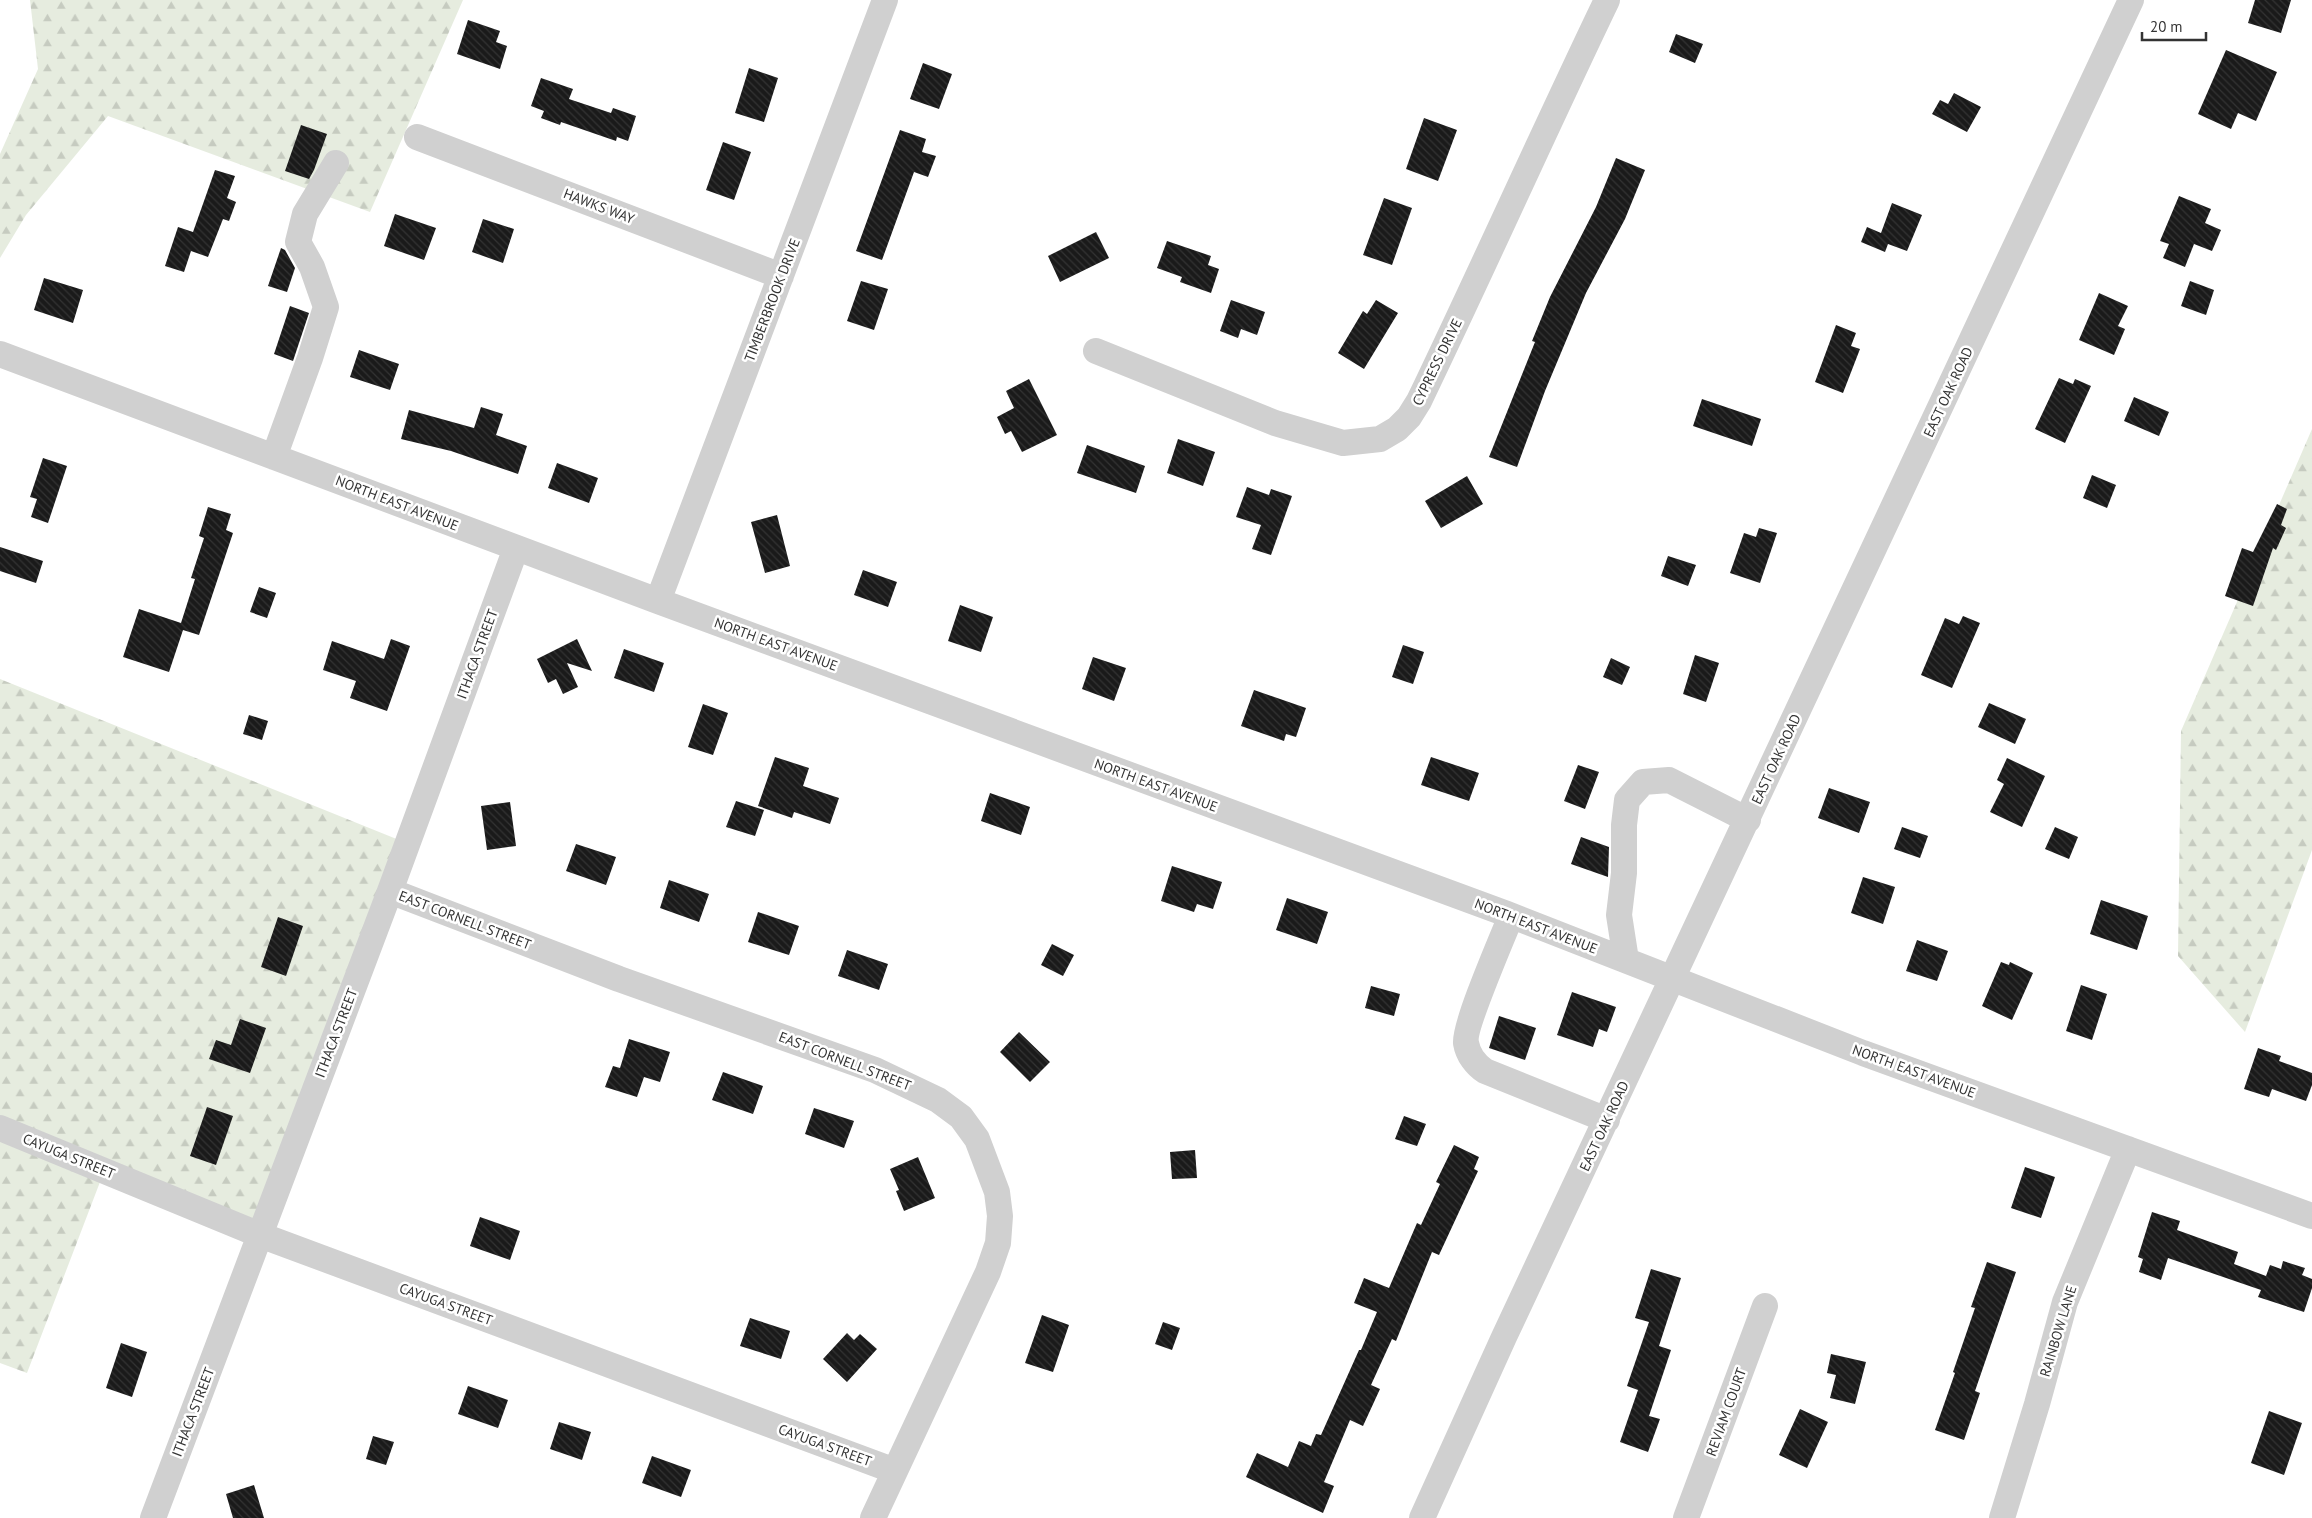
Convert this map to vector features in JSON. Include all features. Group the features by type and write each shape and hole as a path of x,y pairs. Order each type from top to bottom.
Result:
{"street":[{"name":"TIMBERBROOK DRIVE","path":"658,601 885,0"},
{"name":"CYPRESS DRIVE","path":"1096,351 1275,423 1320,438 1343,443 1380,439 1397,429 1409,418 1419,402 1471,293 1526,169 1607,0"},
{"name":"EAST OAK ROAD","path":"1422,1518 2131,0"},
{"name":"HAWKS WAY","path":"416,137 781,276"},
{"path":"274,457 310,358 326,307 312,268 298,242 305,214 336,163"},
{"name":"NORTH EAST AVENUE","path":"0,354 658,601 1511,916 1862,1053 2312,1216"},
{"name":"ITHACA STREET","path":"153,1518 390,891 516,548"},
{"path":"1626,960 1619,915 1624,873 1624,825 1627,800 1643,782 1669,780 1748,820"},
{"name":"EAST CORNELL STREET","path":"390,891 619,978 875,1070 938,1100 961,1117 977,1139 997,1192 1000,1216 998,1243 988,1272 873,1518"},
{"path":"1511,916 1470,1021 1466,1042 1469,1052 1478,1066 1485,1071 1607,1120"},
{"name":"CAYUGA STREET","path":"0,1128 260,1235 895,1471"},
{"name":"RAINBOW LANE","path":"2002,1518 2037,1404 2065,1302 2128,1149"},
{"name":"REVIAM COURT","path":"1686,1518 1765,1306"}],"green space":[{"path":"30,0 463,0 370,212 108,116 26,215 0,258 0,154 38,69"},
{"path":"2312,429 2312,850 2245,1032 2178,956 2181,731"},
{"path":"0,679 404,842 262,1231 100,1182 27,1373 0,1363"}],"building":[{"path":"2255,0 2291,0 2281,33 2248,23"},
{"path":"468,20 500,31 496,42 507,46 500,69 457,54"},
{"path":"1676,34 1703,44 1695,63 1669,52"},
{"path":"2226,50 2277,72 2256,121 2238,113 2231,129 2198,114"},
{"path":"923,63 952,74 939,109 910,99"},
{"path":"749,68 778,78 764,122 735,113"},
{"path":"541,78 573,89 569,99 611,113 613,108 636,116 628,141 617,137 616,141 561,122 560,125 541,118 544,111 531,106"},
{"path":"1954,93 1981,107 1967,132 1932,114 1940,100 1948,104"},
{"path":"1424,118 1457,130 1438,181 1406,169"},
{"path":"301,125 327,134 309,179 285,171"},
{"path":"900,130 926,139 922,152 936,156 928,177 914,172 882,260 856,251"},
{"path":"723,142 751,152 734,200 706,190"},
{"path":"1616,158 1645,170 1625,219 1586,293 1545,391 1517,467 1489,457 1535,342 1532,341 1550,297 1596,207"},
{"path":"215,170 235,176 227,198 236,202 229,221 223,219 208,257 191,251 184,272 165,266 178,227 193,232"},
{"path":"2179,196 2211,209 2205,223 2221,230 2212,251 2194,244 2185,267 2163,258 2169,244 2160,241"},
{"path":"1384,198 1412,208 1392,265 1363,255"},
{"path":"1892,203 1922,215 1907,251 1888,244 1885,252 1861,242 1867,227 1881,233"},
{"path":"395,214 436,228 424,260 384,246"},
{"path":"483,219 514,229 503,263 472,252"},
{"path":"1096,232 1109,258 1060,282 1048,256"},
{"path":"1167,241 1211,256 1208,265 1219,269 1211,293 1180,282 1182,277 1157,268"},
{"path":"281,248 285,250 295,268 287,292 268,286"},
{"path":"44,278 83,290 73,323 34,310"},
{"path":"861,281 888,289 874,330 847,321"},
{"path":"2190,281 2214,290 2206,315 2181,306"},
{"path":"2099,293 2128,306 2118,326 2125,329 2114,355 2079,340"},
{"path":"1231,300 1265,312 1257,335 1241,329 1238,338 1220,331"},
{"path":"1376,300 1398,313 1364,369 1338,353 1363,311 1367,314"},
{"path":"290,306 309,313 293,361 274,354"},
{"path":"1836,325 1856,333 1851,346 1860,349 1843,393 1815,382"},
{"path":"359,350 399,364 390,390 350,377"},
{"path":"2059,378 2073,384 2075,379 2091,386 2065,443 2035,429"},
{"path":"1029,379 1057,435 1022,452 1011,431 1005,434 997,417 1014,408 1006,391"},
{"path":"2134,397 2169,412 2159,436 2124,421"},
{"path":"1702,399 1761,419 1752,446 1693,426"},
{"path":"481,407 503,414 496,435 527,446 518,474 451,451 401,439 409,410 474,428"},
{"path":"1178,439 1215,452 1203,486 1167,473"},
{"path":"1087,445 1145,466 1136,493 1077,473"},
{"path":"43,458 67,466 48,523 31,517 37,499 30,497"},
{"path":"557,463 598,478 589,503 548,488"},
{"path":"2092,475 2116,485 2107,508 2083,498"},
{"path":"1467,476 1483,504 1441,528 1425,501"},
{"path":"1247,487 1269,495 1271,489 1292,496 1271,555 1252,549 1261,525 1236,517"},
{"path":"2277,504 2287,509 2281,525 2286,528 2276,550 2273,548 2253,606 2225,596 2242,548 2253,552"},
{"path":"208,507 231,514 226,530 233,533 199,635 183,630 169,672 123,657 139,609 181,623 195,579 191,578 204,538 199,536"},
{"path":"777,515 790,566 765,573 751,522"},
{"path":"1759,528 1777,533 1760,583 1730,573 1744,533 1756,537"},
{"path":"0,547 43,561 36,583 0,571"},
{"path":"1668,556 1696,565 1688,586 1661,576"},
{"path":"863,570 897,582 888,607 854,595"},
{"path":"259,587 276,593 267,618 250,612"},
{"path":"960,605 993,617 981,652 948,641"},
{"path":"1963,616 1980,623 1952,688 1921,675 1945,618 1959,624"},
{"path":"391,639 410,646 387,711 350,698 356,681 323,670 332,641 384,659"},
{"path":"577,639 592,671 567,663 578,687 563,694 556,679 548,683 537,659"},
{"path":"1403,645 1424,652 1413,684 1392,677"},
{"path":"624,649 664,663 654,692 614,678"},
{"path":"1695,655 1719,663 1706,702 1683,694"},
{"path":"1093,657 1126,668 1114,701 1082,689"},
{"path":"1611,658 1630,667 1622,685 1603,677"},
{"path":"1254,690 1306,708 1296,737 1286,734 1284,741 1241,726"},
{"path":"1989,703 2026,719 2015,744 1978,727"},
{"path":"703,704 728,713 713,755 688,747"},
{"path":"249,715 268,721 262,740 243,734"},
{"path":"775,757 809,768 803,786 839,798 830,824 794,812 792,818 758,806"},
{"path":"1431,757 1479,773 1469,801 1421,785"},
{"path":"2007,758 2045,776 2022,827 1990,812 2004,784 1997,780"},
{"path":"1578,765 1599,772 1585,809 1564,801"},
{"path":"1829,788 1870,802 1859,833 1818,818"},
{"path":"990,793 1030,807 1021,835 981,821"},
{"path":"736,801 764,810 755,836 726,827"},
{"path":"510,802 516,846 487,850 481,806"},
{"path":"1902,827 1928,836 1920,858 1894,849"},
{"path":"2055,827 2078,837 2069,859 2045,849"},
{"path":"1581,837 1609,847 1608,877 1571,864"},
{"path":"576,844 616,857 606,885 566,871"},
{"path":"1172,866 1222,882 1213,909 1197,904 1194,912 1161,901"},
{"path":"1863,877 1895,887 1883,924 1851,913"},
{"path":"669,880 709,894 699,922 660,908"},
{"path":"1287,898 1328,912 1317,944 1276,930"},
{"path":"2101,900 2148,916 2137,950 2090,934"},
{"path":"758,912 799,926 789,955 748,942"},
{"path":"278,917 303,926 286,976 261,967"},
{"path":"1917,940 1948,951 1937,981 1906,971"},
{"path":"1052,944 1074,955 1063,976 1041,965"},
{"path":"847,950 888,964 879,990 838,976"},
{"path":"2001,962 2009,965 2010,962 2033,973 2012,1020 1982,1006"},
{"path":"2081,985 2107,994 2092,1040 2066,1031"},
{"path":"1371,986 1400,994 1394,1016 1365,1008"},
{"path":"1572,992 1616,1007 1607,1032 1599,1029 1593,1047 1557,1035"},
{"path":"1499,1016 1536,1028 1525,1060 1489,1048"},
{"path":"240,1019 266,1028 250,1073 209,1059 216,1040 231,1045"},
{"path":"1019,1032 1050,1062 1030,1082 1000,1052"},
{"path":"629,1039 670,1052 660,1082 644,1077 637,1097 605,1087 613,1066 620,1068"},
{"path":"2258,1048 2281,1056 2279,1061 2312,1073 2312,1085 2306,1101 2272,1089 2269,1097 2244,1089"},
{"path":"723,1072 763,1086 753,1114 712,1100"},
{"path":"207,1107 233,1116 216,1165 190,1156"},
{"path":"814,1108 854,1121 844,1148 805,1134"},
{"path":"1404,1116 1426,1124 1417,1146 1395,1139"},
{"path":"1454,1145 1479,1157 1474,1169 1478,1171 1439,1255 1432,1252 1396,1341 1392,1339 1371,1385 1380,1389 1363,1426 1350,1420 1324,1482 1334,1486 1323,1513 1246,1477 1257,1453 1288,1467 1299,1441 1311,1446 1316,1434 1321,1435 1377,1312 1354,1303 1364,1278 1389,1288 1417,1223 1421,1225 1440,1184 1436,1182"},
{"path":"1195,1150 1197,1178 1172,1179 1170,1152"},
{"path":"918,1157 935,1198 904,1211 896,1191 899,1190 890,1169"},
{"path":"2025,1167 2055,1177 2041,1218 2011,1208"},
{"path":"2152,1212 2180,1221 2177,1230 2238,1252 2234,1264 2266,1276 2270,1265 2281,1269 2283,1261 2305,1268 2302,1275 2312,1279 2312,1288 2304,1312 2258,1297 2261,1290 2168,1258 2161,1280 2139,1272 2143,1259 2138,1257"},
{"path":"480,1217 520,1231 510,1260 470,1246"},
{"path":"1987,1262 2016,1272 1975,1391 1980,1393 1964,1440 1935,1430 1955,1373 1953,1372 1975,1308 1971,1307"},
{"path":"1651,1269 1681,1278 1659,1346 1671,1350 1649,1416 1660,1419 1648,1452 1620,1442 1638,1390 1627,1386 1649,1322 1635,1318"},
{"path":"1042,1315 1069,1325 1053,1372 1025,1363"},
{"path":"750,1318 790,1331 781,1359 740,1346"},
{"path":"1163,1322 1180,1328 1172,1350 1155,1344"},
{"path":"847,1333 854,1340 860,1334 877,1349 847,1382 823,1359"},
{"path":"121,1343 147,1352 132,1397 106,1388"},
{"path":"1831,1354 1866,1362 1855,1404 1830,1398 1836,1375 1827,1373"},
{"path":"468,1386 508,1400 498,1428 458,1414"},
{"path":"1800,1409 1828,1422 1807,1468 1779,1455"},
{"path":"2269,1411 2302,1423 2284,1475 2251,1463"},
{"path":"559,1422 591,1432 582,1460 550,1449"},
{"path":"373,1436 394,1442 386,1465 366,1459"},
{"path":"652,1456 691,1470 681,1497 642,1483"},
{"path":"254,1485 264,1518 233,1518 226,1494"}]}
